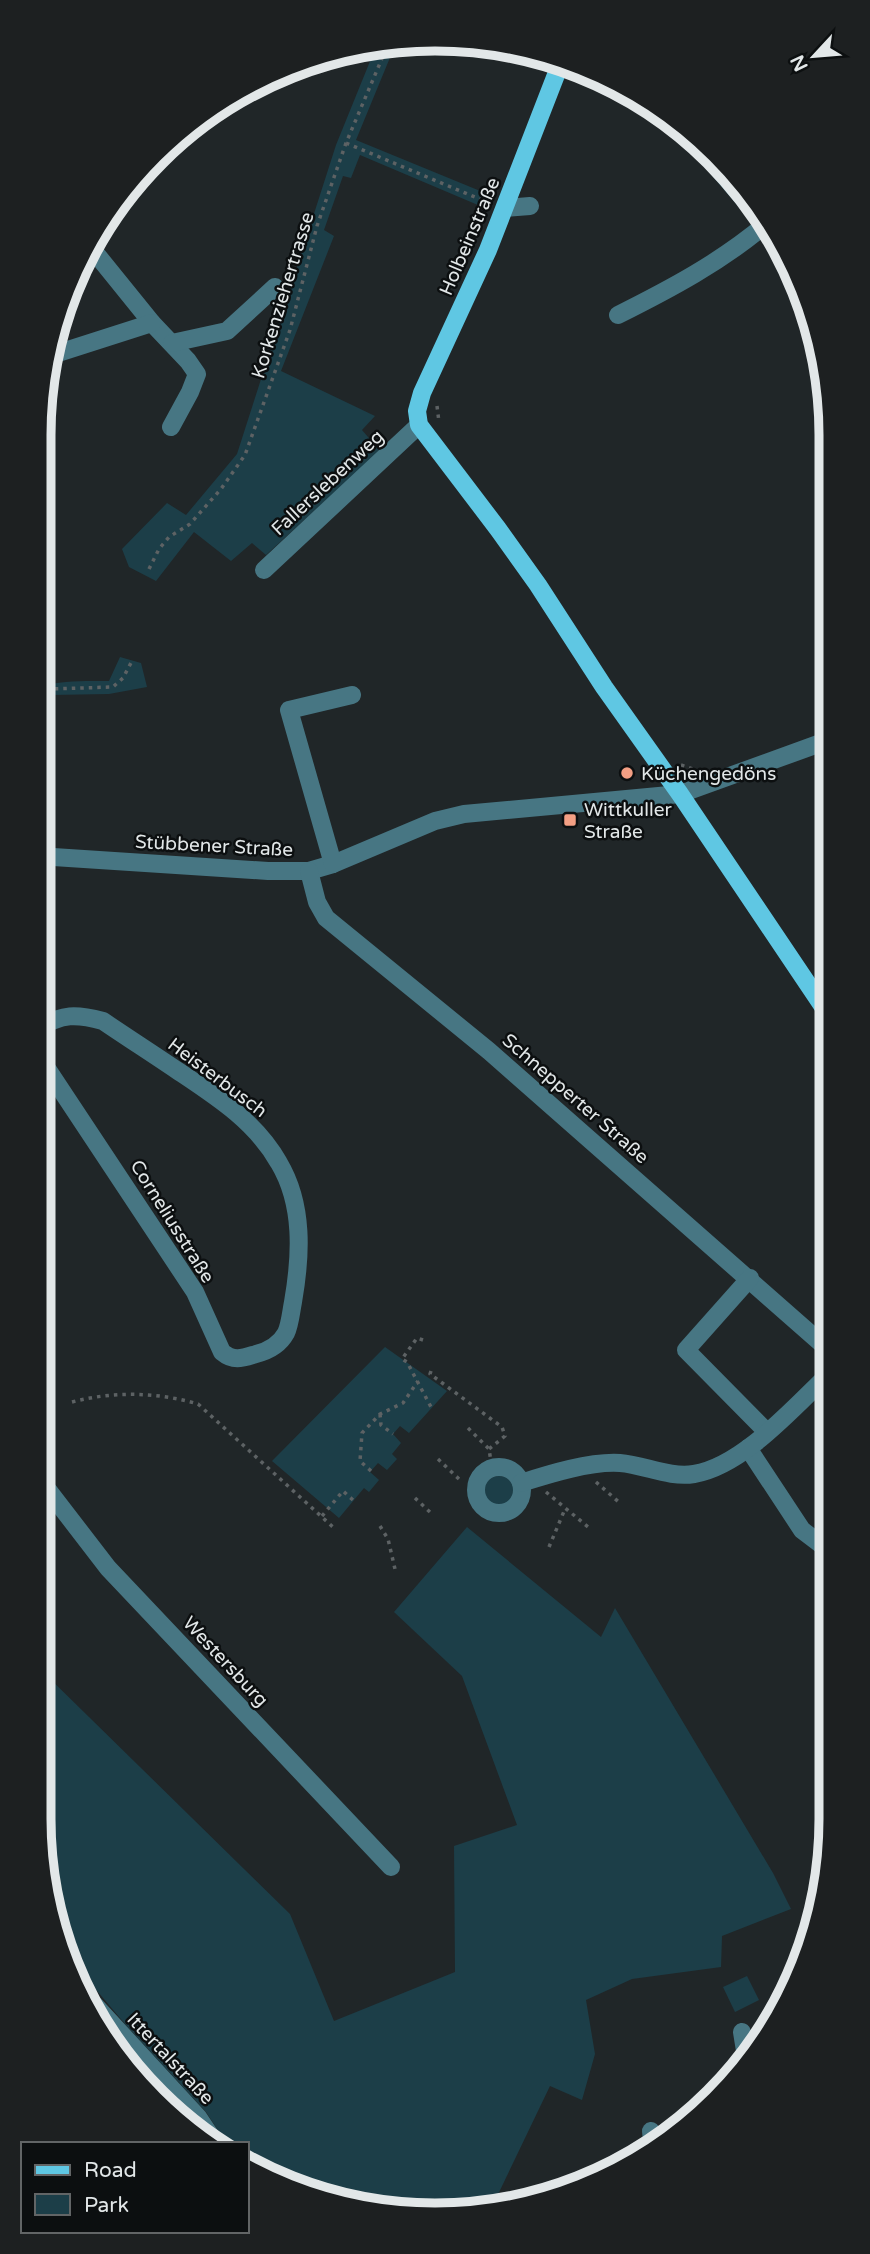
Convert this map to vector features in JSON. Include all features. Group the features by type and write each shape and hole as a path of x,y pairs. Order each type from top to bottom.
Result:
{"main road":[{"name":"Holbeinstraße","path":"419,425 417,411 422,393 505,208 558,71"},
{"path":"419,425 506,540 819,1001"}],"street":[{"path":"505,208 530,206"},
{"path":"618,315 664,292 738,247 757,226"},
{"path":"96,254 152,323 188,360 197,374 190,393 171,426"},
{"path":"172,343 227,331 275,287"},
{"path":"60,353 152,323"},
{"name":"Fallerslebenweg","path":"264,570 419,425"},
{"path":"333,864 289,710 352,695"},
{"name":"Stübbener Straße","path":"51,857 268,871 309,871 333,864 435,821 464,814 680,794 819,744"},
{"name":"Schnepperter Straße","path":"309,871 317,902 326,918 477,1041 819,1340"},
{"name":"Heisterbusch","path":"51,1022 59,1018 80,1015 103,1021 235,1111 263,1137 290,1185 299,1224 298,1273 286,1333"},
{"name":"Corneliusstraße","path":"51,1075 195,1292 222,1352 229,1358 238,1360 265,1352 276,1345 286,1333"},
{"path":"750,1278 686,1350 767,1432"},
{"path":"521,1483 584,1467 620,1463 679,1475 695,1474 724,1464 748,1448 819,1383"},
{"path":"748,1448 802,1530 819,1543"},
{"path":"492,1468 513,1471 521,1483 522,1491 516,1505 502,1513 487,1510 477,1498 476,1490 481,1476 492,1468"},
{"name":"Westersburg","path":"51,1494 108,1568 391,1867"},
{"path":"742,2032 744,2046"},
{"name":"Ittertalstraße","path":"120,2038 204,2126"},
{"path":"651,2131 651,2136"}],"path":[{"name":"Korkenziehertrasse","path":"149,569 159,549 169,537 190,524 221,489 245,455 290,330 317,226 346,143 384,54"},
{"path":"346,143 492,204 487,214"},
{"path":"437,404 441,431"},
{"path":"51,689 113,687 123,678 132,661"},
{"path":"677,763 697,771 706,769"},
{"path":"423,1340 417,1338 402,1359 407,1362 431,1407"},
{"path":"431,1371 430,1374 502,1427 505,1436 489,1449"},
{"path":"371,1471 360,1461 362,1433 380,1413 403,1403 418,1381"},
{"path":"72,1402 99,1397 148,1394 198,1404 334,1528"},
{"path":"380,1413 381,1425 393,1434"},
{"path":"468,1428 489,1449 492,1468"},
{"path":"438,1460 461,1481"},
{"path":"584,1467 588,1475 621,1504"},
{"path":"539,1478 542,1488 588,1527"},
{"path":"322,1516 343,1491 353,1500"},
{"path":"415,1498 432,1514"},
{"path":"549,1547 565,1509"},
{"path":"380,1526 388,1539 395,1569"}],"green space":[{"path":"392,53 356,140 490,195 485,208 360,155 351,178 343,176 324,230 334,236 281,371 375,416 362,430 380,451 266,555 252,543 231,561 194,532 156,581 129,567 122,549 167,503 186,515 237,454 336,145 372,56"},
{"path":"120,657 141,663 147,687 109,694 51,695 51,685 74,681 109,681"},
{"path":"385,1347 447,1391 409,1433 400,1426 393,1434 401,1443 392,1454 397,1459 387,1470 378,1463 370,1472 379,1480 369,1492 364,1488 339,1518 272,1461"},
{"path":"499,1476 510,1480 514,1491 510,1502 499,1506 488,1502 484,1491 488,1480"},
{"path":"467,1527 601,1637 615,1608 773,1873 791,1909 722,1936 721,1967 632,1979 586,2000 595,2054 582,2100 550,2086 496,2198 435,2203 360,2196 288,2174 248,2155 248,2142 228,2142 224,2139 206,2112 84,1976 71,1943 58,1894 51,1819 51,1680 290,1914 334,2021 455,1972 454,1846 517,1825 462,1676 394,1612"},
{"path":"747,1976 759,2000 735,2012 723,1987"}],"place":[{"name":"Küchengedöns","path":"627,773"},
{"name":"Wittkuller Straße","path":"570,820"}]}
